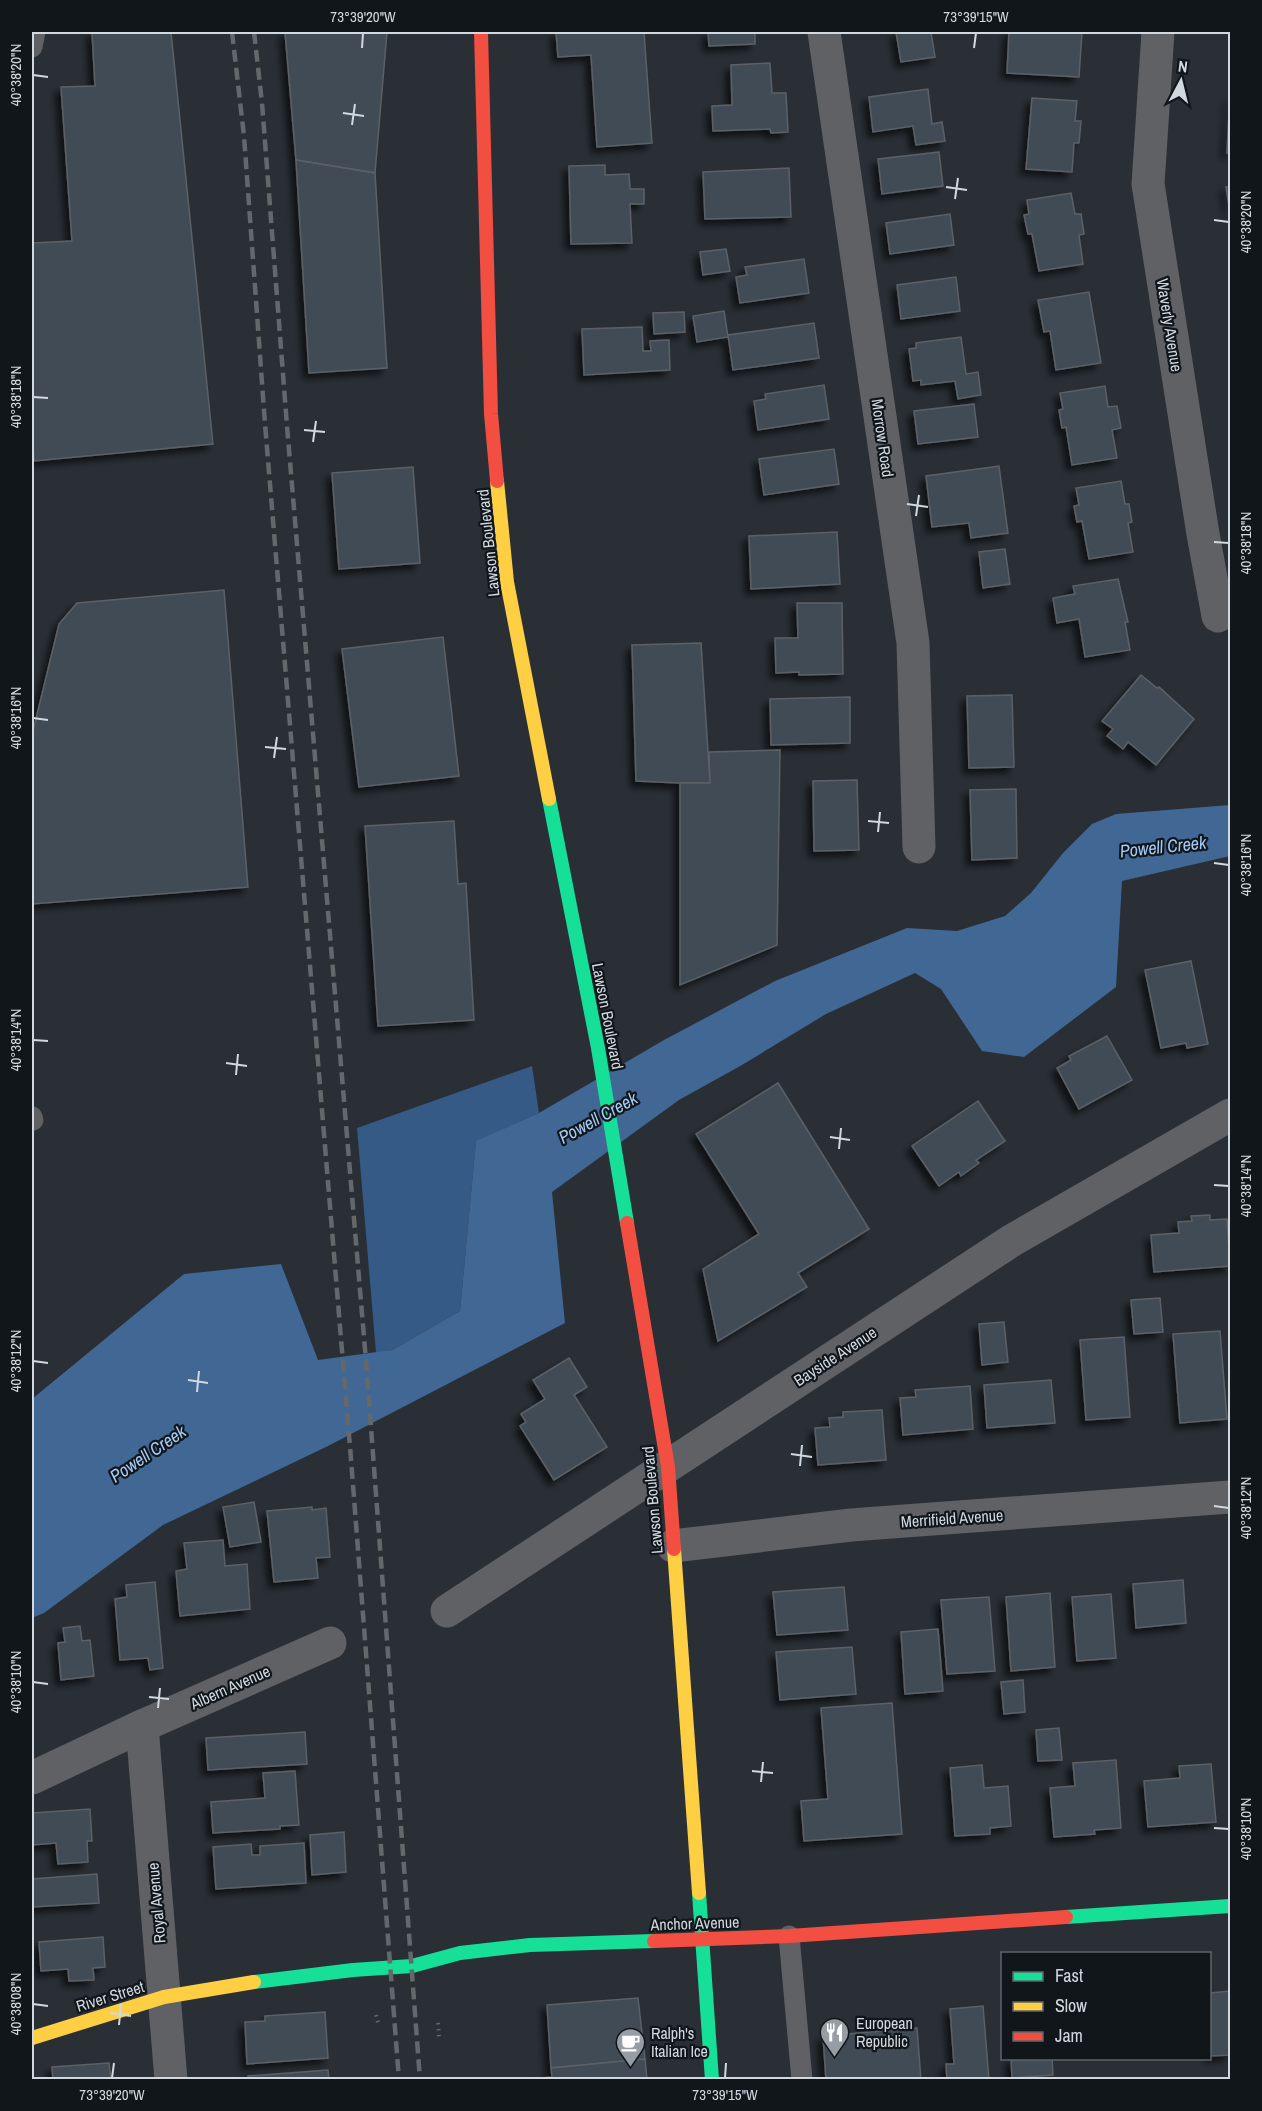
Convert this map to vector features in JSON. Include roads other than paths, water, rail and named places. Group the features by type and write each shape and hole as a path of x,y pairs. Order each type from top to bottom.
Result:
{"main road":[{"name":"Lawson Boulevard","path":"481,32 492,414 507,582 598,1048 668,1467 712,2079"},
{"name":"Anchor Avenue","path":"164,1997 262,1981 353,1970 412,1966 460,1953 518,1947 789,1936 1230,1906"},
{"name":"River Street","path":"32,2037 164,1997"}],"street":[{"name":"Morrow Road","path":"824,32 913,643 919,847"},
{"name":"Waverly Avenue","path":"1158,32 1148,184 1218,616"},
{"name":"Bayside Avenue","path":"447,1611 1011,1241 1230,1114"},
{"name":"Merrifield Avenue","path":"674,1546 851,1525 1230,1497"},
{"name":"Albern Avenue","path":"32,1778 142,1726 330,1643"},
{"name":"Royal Avenue","path":"142,1726 171,2079"}],"lane":[{"path":"32,47 35,32"},
{"path":"789,1936 802,2079"}],"water":[{"name":"Powell Creek","path":"1230,805 1230,856 1122,881 1116,987 1024,1057 982,1051 941,989 915,973 826,1014 679,1100 552,1192 565,1323 328,1446 163,1525 44,1613 32,1618 32,1399 184,1274 281,1264 318,1360 392,1350 460,1311 476,1141 539,1113 664,1040 775,981 907,928 957,931 1005,916 1031,893 1063,853 1092,824 1116,814"}],"railway":[{"path":"232,32 244,136 265,424 351,1459 399,2080"},
{"path":"254,32 262,103 366,1361 420,2080"}],"place":[{"name":"European Republic","path":"835,2058"},
{"name":"Ralph's Italian Ice","path":"630,2068"}]}
